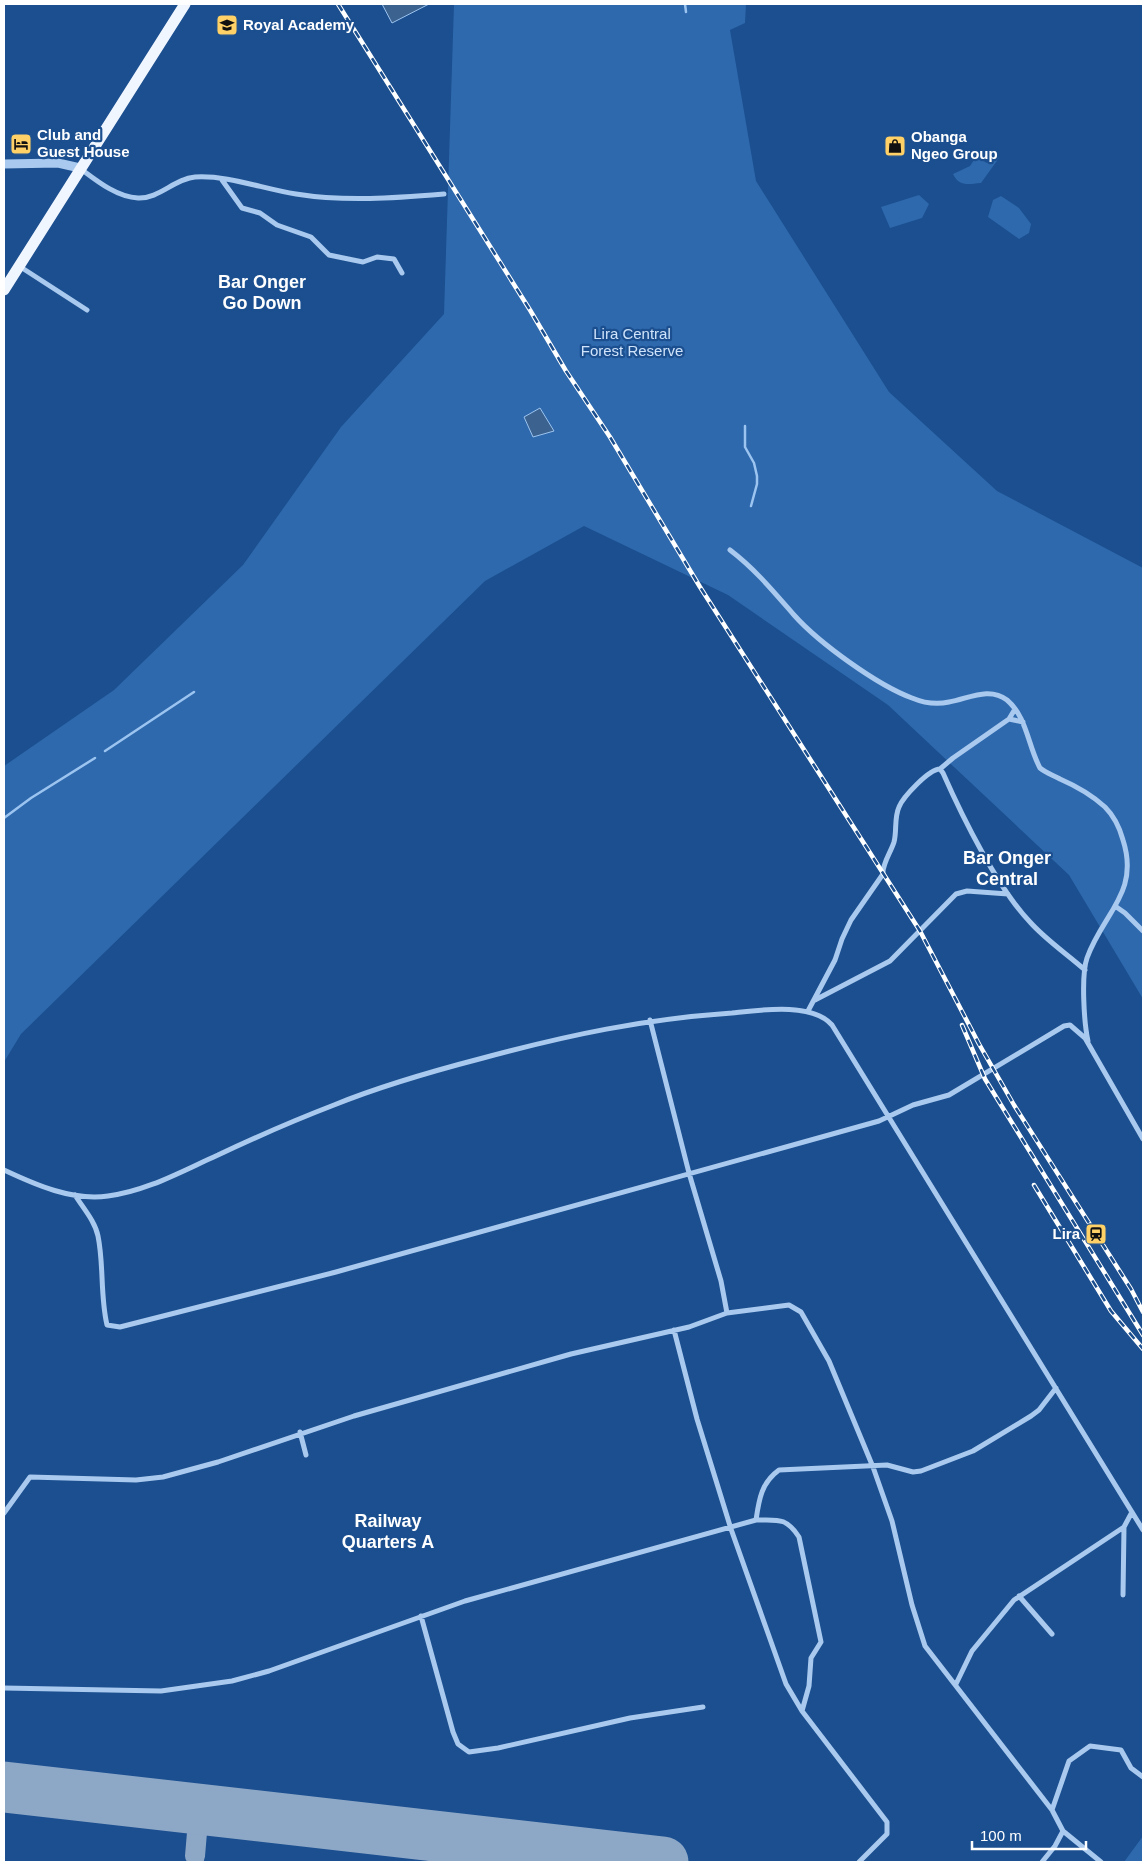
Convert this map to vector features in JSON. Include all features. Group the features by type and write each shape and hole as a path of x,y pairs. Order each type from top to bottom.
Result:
{"main road":[{"path":"4,290 185,4"}],"street":[{"path":"4,164 58,163 80,168 101,184 138,198 150,197 186,179 222,180 297,194 345,198 389,198 444,194"},
{"path":"222,180 242,208 260,213 277,225 310,237 329,255 363,262 377,257 394,259 402,273"},
{"path":"19,266 87,310"},
{"path":"730,550 743,560 794,615 834,651 902,694 934,704 948,703 983,693 994,694 1006,700 1015,709 1023,722 1040,768 1087,793 1106,808 1120,828 1127,850 1128,877 1124,892 1097,934 1086,960 1086,1030 1090,1046"},
{"path":"808,1011 815,1000 851,920 883,874 883,868 894,841 899,805 926,776 940,770 953,758 1009,719 1015,709"},
{"path":"1009,719 1023,722"},
{"path":"940,770 1008,894 1030,922 1085,970"},
{"path":"815,1000 890,961 956,894 967,891 1008,894"},
{"path":"1115,906 1125,912 1143,931"},
{"path":"4,1170 27,1181 75,1195 105,1197 149,1186 314,1113 389,1084 550,1040 650,1020 760,1011 808,1011 822,1016 832,1025 1143,1530"},
{"path":"650,1020 689,1173 721,1281 727,1313"},
{"path":"75,1195 92,1220 98,1235 102,1302 107,1325 120,1327 336,1272 689,1173 816,1140 888,1116 913,1105 949,1095 1064,1026 1070,1025 1078,1030 1090,1046 1143,1139"},
{"path":"4,1513 30,1476 152,1479 218,1462 300,1432 571,1354 674,1330 727,1313 789,1305 801,1312 829,1361 873,1467 892,1521 919,1634 925,1646 1052,1810 1062,1831 1101,1862"},
{"path":"674,1330 697,1419 731,1529 786,1684 802,1711 887,1822 887,1834 859,1862"},
{"path":"756,1520 763,1487 770,1477 779,1470 788,1468 873,1467 887,1465 913,1472 921,1471 973,1451 1039,1410 1056,1388"},
{"path":"300,1432 306,1456"},
{"path":"1123,1595 1124,1527 1132,1512"},
{"path":"4,1688 161,1691 224,1683 269,1671 465,1601 674,1542 731,1529 756,1520 781,1520 793,1528 799,1537 821,1642 811,1658 809,1686 802,1711"},
{"path":"956,1684 972,1651 1019,1596 1124,1527"},
{"path":"1019,1596 1052,1634"},
{"path":"421,1616 452,1732 458,1744 469,1752 498,1748 630,1718 703,1707"},
{"path":"1052,1810 1069,1762 1090,1746 1121,1750 1131,1768 1143,1777"},
{"path":"1042,1862 1055,1846 1062,1831"}],"green space":[{"name":"Lira Central Forest Reserve","path":"454,4 746,4 745,23 730,30 756,181 889,392 997,491 1143,568 1143,999 1069,875 888,705 728,595 584,526 485,581 21,1034 4,1062 4,766 114,690 243,565 341,427 444,314"},
{"path":"995,152 999,158 981,183 964,184 955,178 953,174 970,166 976,157 987,163"},
{"path":"919,195 929,204 922,218 890,228 881,207"},
{"path":"1001,196 1019,208 1031,224 1029,233 1019,239 988,217 993,200"},
{"path":"1143,1836 1143,1862 1124,1862"}],"shaded area":[{"path":"382,4 429,4 392,23"},
{"path":"540,408 554,431 533,437 524,417"}],"waterway":[{"path":"685,4 686,12"},
{"path":"745,426 745,447 754,463 757,476 757,484 751,506"},
{"path":"105,751 194,692"},
{"path":"4,818 31,798 95,758"}],"taxiway":[{"path":"195,1856 199,1809"}],"runway":[{"path":"4,1787 663,1862"}],"railway":[{"path":"338,4 530,310 566,371 610,437 700,587 920,931 979,1044 1014,1105 1131,1289 1143,1312"},
{"path":"962,1025 985,1079 1143,1335"},
{"path":"1034,1185 1111,1311 1143,1349"}],"place":[{"name":"Royal Academy","path":"227,25"},
{"name":"Club and Guest House","path":"21,144"},
{"name":"Obanga Ngeo Group","path":"895,146"},
{"name":"Lira","path":"1096,1234"}],"district":[{"name":"Bar Onger Go Down","path":"262,292"},
{"name":"Bar Onger Central","path":"1007,868"},
{"name":"Railway Quarters A","path":"388,1531"}]}
